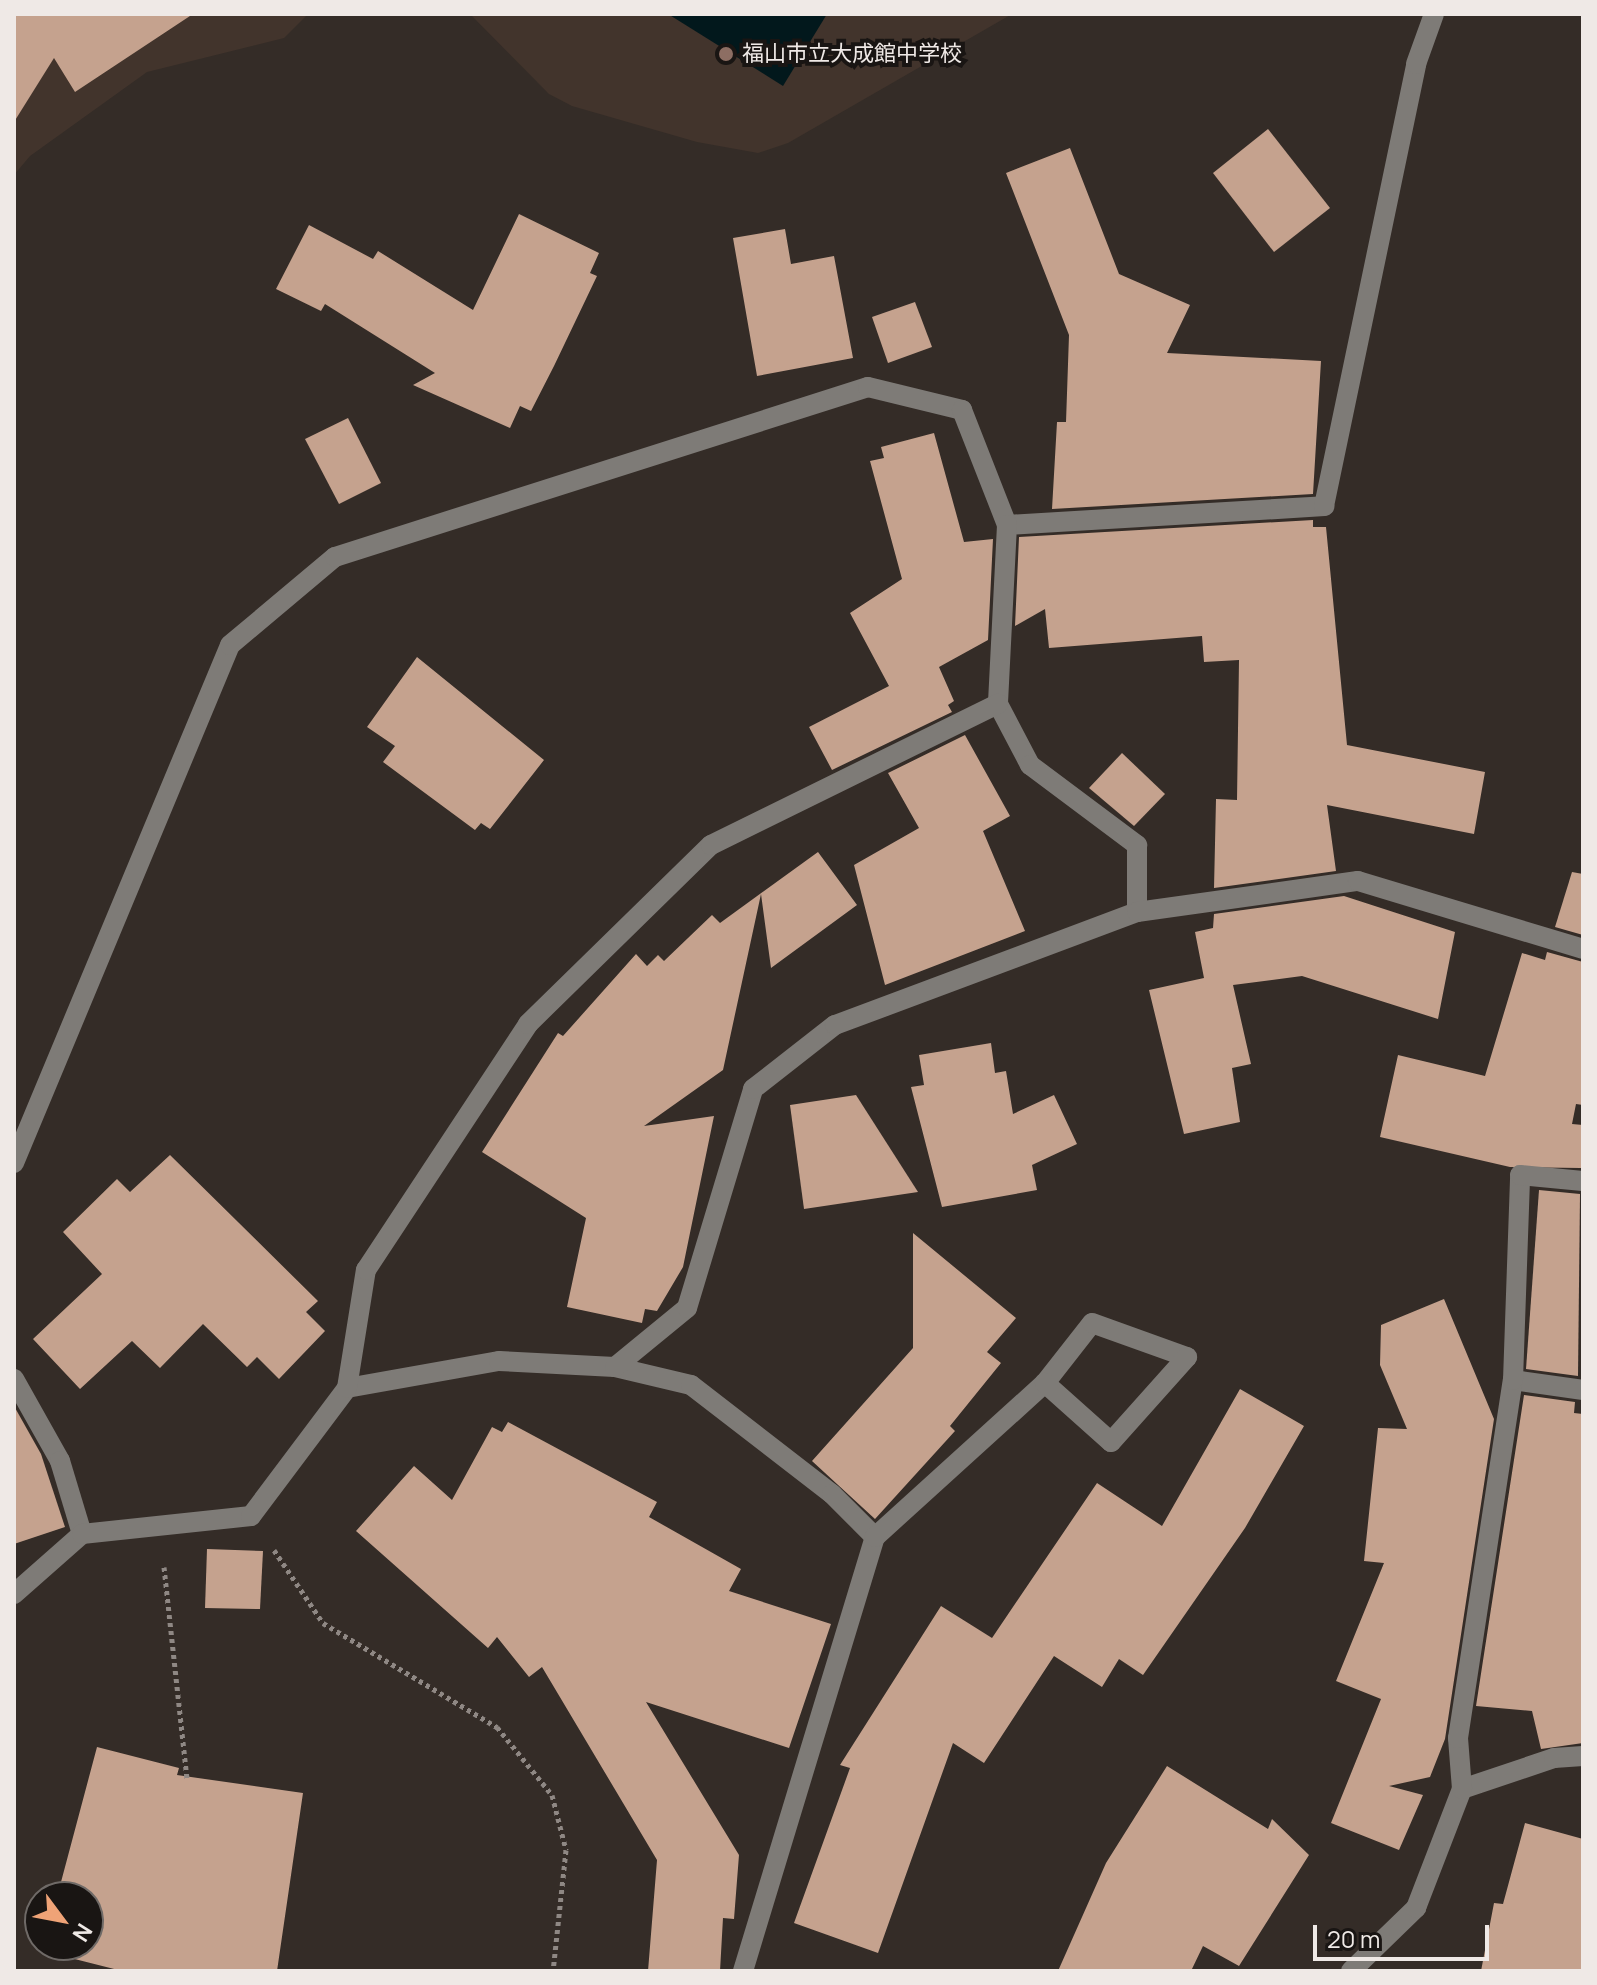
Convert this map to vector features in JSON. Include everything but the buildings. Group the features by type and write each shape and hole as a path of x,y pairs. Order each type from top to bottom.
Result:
{"street":[{"path":"1007,525 1324,506 1416,64 1434,14"},
{"path":"14,1163 230,645 335,557 868,387 962,410 1007,525 998,704 1030,765 1137,845 1137,912"},
{"path":"14,1594 82,1534 251,1516 347,1388 366,1270 528,1024 711,845 998,704"},
{"path":"615,1367 687,1308 753,1089 835,1025 1137,912 1358,881 1583,949"},
{"path":"1351,1971 1416,1908 1462,1789 1458,1738 1513,1380 1520,1175 1583,1181"},
{"path":"743,1971 875,1537 1045,1383 1092,1323 1187,1357 1111,1442 1045,1383"},
{"path":"347,1388 499,1361 615,1367 691,1385 832,1494 875,1537"},
{"path":"14,1379 60,1461 82,1534"},
{"path":"1513,1380 1583,1390"},
{"path":"1462,1789 1554,1758 1583,1756"}],"path":[{"path":"251,1516 323,1623 497,1727 552,1795 566,1850 553,1971"},
{"path":"159,1527 187,1780"}],"shaded area":[{"path":"14,14 308,14 284,38 147,72 30,156 14,175"},
{"name":"福山市立大成館中学校","path":"470,14 1012,14 788,143 758,153 697,142 572,106 549,94"}],"water":[{"path":"668,14 827,14 783,86"}],"place":[{"name":"福山市立大成館中学校","path":"726,54"}]}
